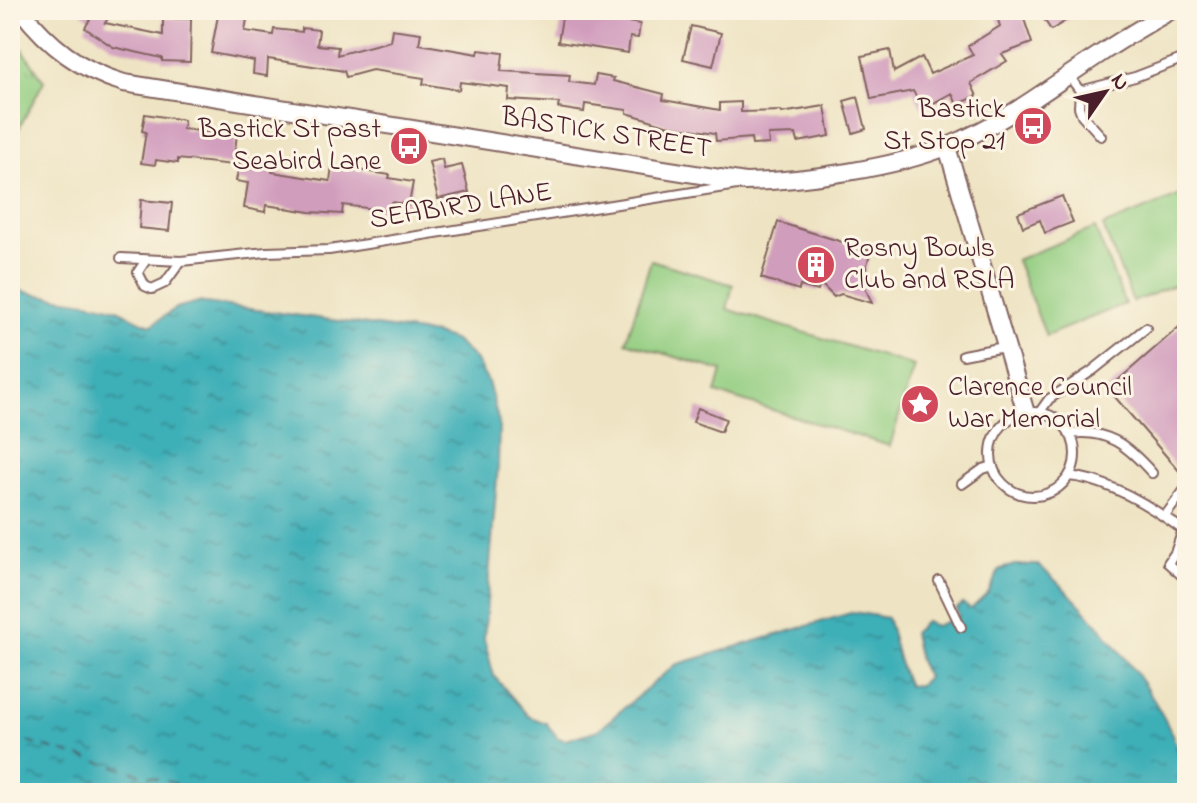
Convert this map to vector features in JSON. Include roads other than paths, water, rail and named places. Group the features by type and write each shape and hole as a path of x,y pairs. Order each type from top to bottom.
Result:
{"street":[{"name":"BASTICK STREET","path":"21,10 49,43 71,61 101,77 124,83 745,182 877,166 947,147 1013,113 1172,10"},
{"path":"947,147 1004,347 1032,413"}],"lane":[{"path":"1080,91 1135,77 1187,57"},
{"path":"1068,75 1080,91 1082,115 1101,136"},
{"name":"SEABIRD LANE","path":"121,258 181,261 266,252 329,250 690,194 745,182"},
{"path":"146,260 138,272 145,286 152,289 165,283 181,261"},
{"path":"1032,413 1056,420 1069,434 1074,453 1069,476 1061,485 1048,493 1025,495 1007,487 993,466 991,453 996,434 1010,420 1032,413 1092,371 1146,328"},
{"path":"963,355 1004,347"},
{"path":"1069,434 1106,435 1133,451 1152,473"},
{"path":"962,484 983,469 993,466"},
{"path":"1069,476 1089,479 1165,516 1185,532 1168,563 1187,580"},
{"path":"1165,516 1186,488"},
{"path":"939,581 961,627"}],"water":[{"path":"10,287 104,305 152,325 176,308 198,302 435,334 455,341 474,358 488,382 499,423 484,639 494,676 528,716 546,723 558,738 565,740 598,730 675,665 854,612 887,618 908,686 919,685 927,677 919,661 913,633 925,622 936,626 959,616 956,609 963,604 971,609 988,593 1000,569 1015,565 1038,565 1084,609 1133,668 1171,733 1183,764 1187,793 10,793"}],"place":[{"name":"Bastick St Stop 21","path":"1033,126"},
{"name":"Bastick St past Seabird Lane","path":"409,146"},
{"name":"Rosny Bowls Club and RSLA","path":"816,265"},
{"name":"Clarence Council War Memorial","path":"920,404"}]}
